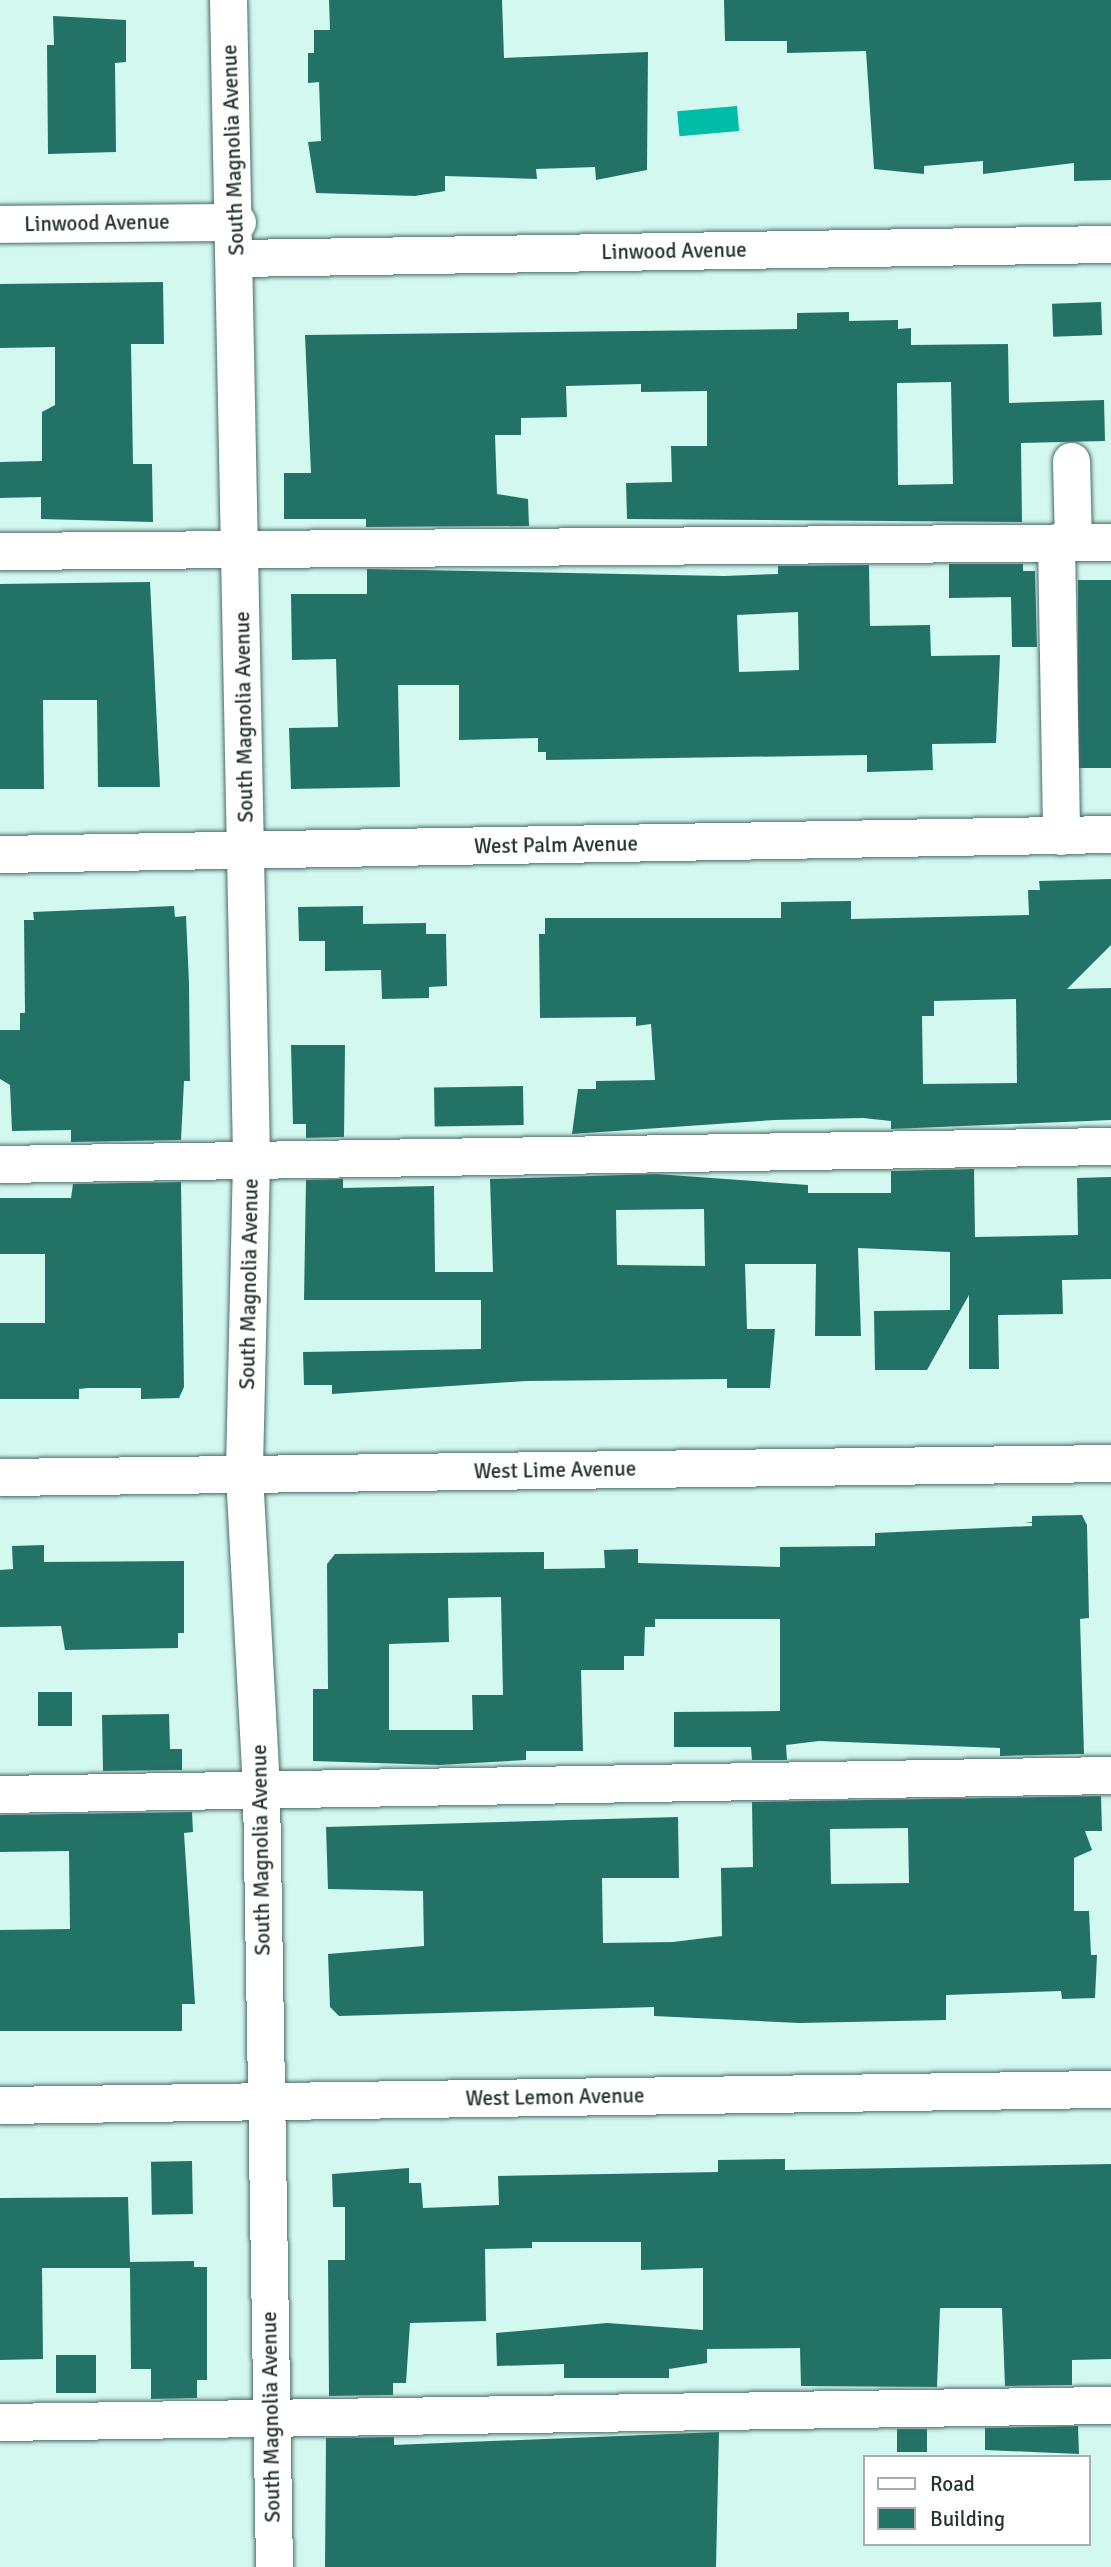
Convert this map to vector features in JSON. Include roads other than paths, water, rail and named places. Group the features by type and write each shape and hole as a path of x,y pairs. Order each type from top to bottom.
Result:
{"street":[{"name":"South Magnolia Avenue","path":"228,0 237,222 251,1160 244,1474 261,1790 274,2567"},
{"name":"Linwood Avenue","path":"0,224 237,222"},
{"name":"Linwood Avenue","path":"237,258 1111,244"},
{"path":"1061,836 1064,542 1071,461"},
{"path":"0,551 1111,542"},
{"name":"West Palm Avenue","path":"0,854 1111,834"},
{"path":"0,1164 1111,1146"},
{"name":"West Lime Avenue","path":"0,1477 1111,1464"},
{"path":"0,1794 1111,1775"},
{"name":"West Lemon Avenue","path":"0,2105 1111,2089"},
{"path":"0,2422 1111,2405"}]}
